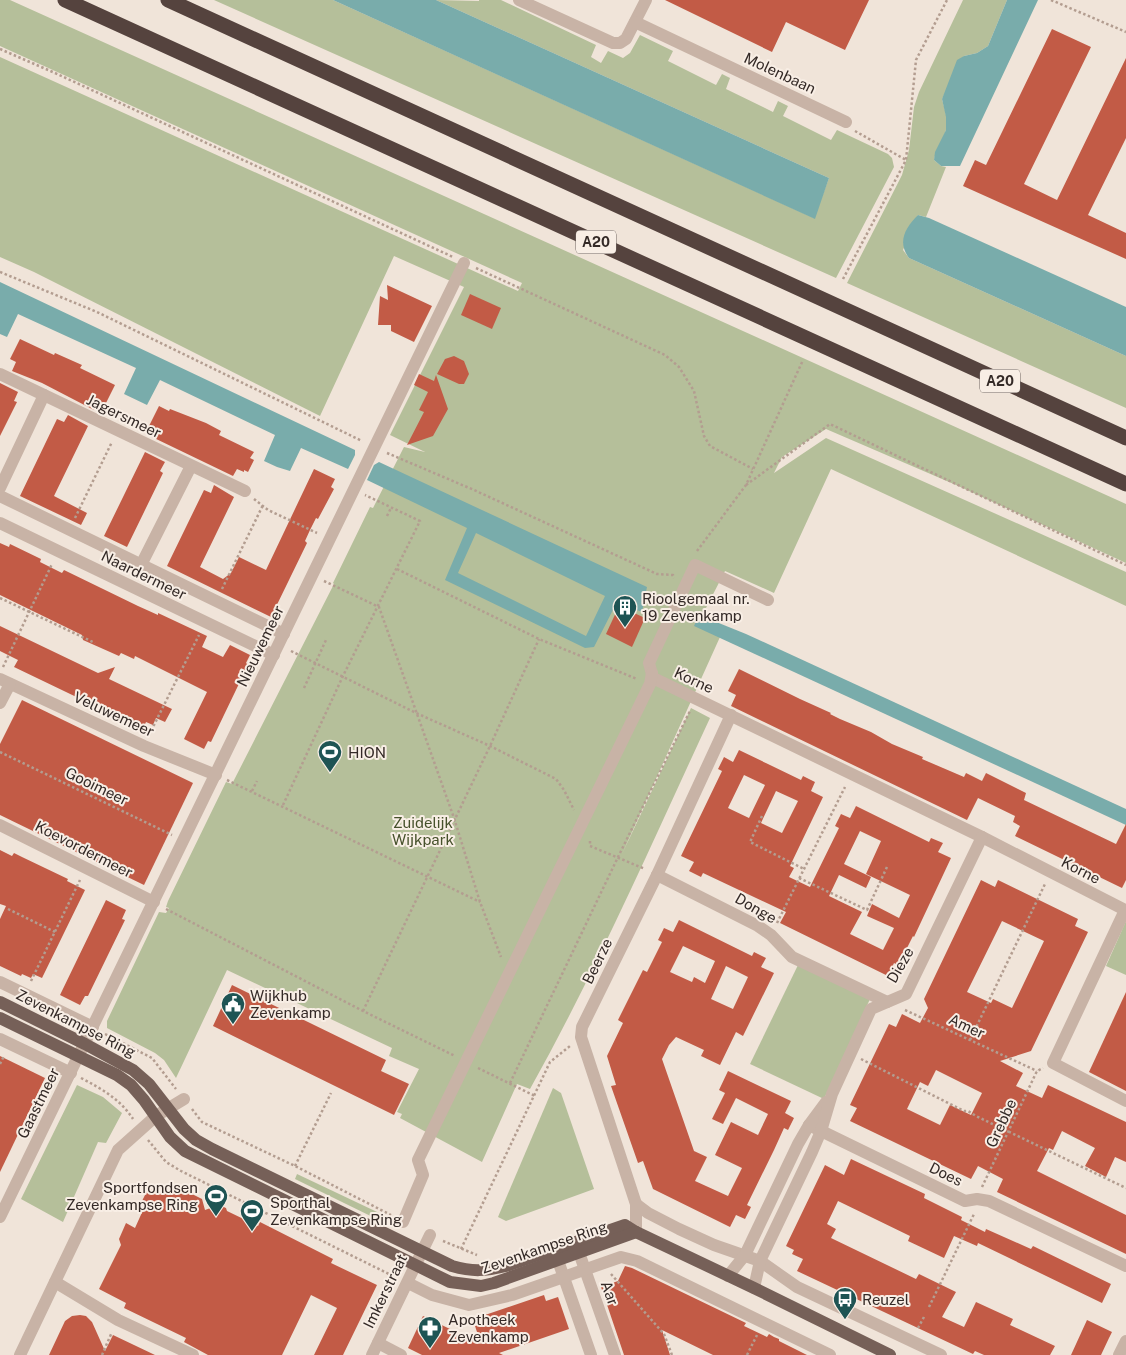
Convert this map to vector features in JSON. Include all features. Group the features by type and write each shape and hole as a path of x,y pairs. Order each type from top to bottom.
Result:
{"highway":[{"name":"A20","path":"65,0 1126,484"},
{"name":"A20","path":"168,0 1126,438"}],"main road":[{"name":"Zevenkampse Ring","path":"0,1002 133,1070 149,1084 184,1130 196,1140 452,1266 478,1271 556,1255"},
{"name":"Zevenkampse Ring","path":"0,1018 117,1075 131,1085 170,1137 185,1151 450,1282 481,1286 509,1278 577,1247 636,1232"},
{"path":"636,1232 890,1355"}],"street":[{"path":"519,0 613,43 620,43 626,39 646,0"},
{"name":"Molenbaan","path":"635,22 846,122"},
{"name":"Nieuwemeer","path":"85,1044 464,262"},
{"name":"Jagersmeer","path":"0,374 245,491"},
{"path":"0,488 44,395"},
{"path":"141,565 191,466"},
{"path":"0,496 216,602 279,645"},
{"name":"Naardermeer","path":"0,523 206,622 279,645"},
{"name":"Korne","path":"768,600 695,565 649,664 651,678 731,715 1125,910 1053,1063"},
{"path":"403,1222 423,1175 418,1160 651,678"},
{"path":"0,703 5,681"},
{"name":"Veluwemeer","path":"5,681 144,746 216,774"},
{"name":"Beerze","path":"581,1037 582,1027 657,875 731,715"},
{"name":"Koevordermeer","path":"0,825 154,902"},
{"name":"Dieze","path":"754,1288 760,1261 821,1131 832,1094 871,1009 906,994 982,838"},
{"name":"Donge","path":"657,875 758,926 772,935 792,957 887,1002"},
{"name":"Zevenkampse Ring","path":"0,982 93,1027"},
{"path":"581,1037 636,1204 636,1232"},
{"path":"0,1039 71,1073"},
{"name":"Gaastmeer","path":"0,1217 4,1196 85,1044"},
{"path":"1053,1063 1126,1101"},
{"name":"Dieze","path":"728,1276 745,1255 798,1144 809,1125 832,1094"},
{"path":"20,1355 118,1150 156,1116 184,1099"},
{"name":"Does","path":"809,1125 965,1201 977,1199 989,1201 1126,1266"},
{"path":"636,1204 648,1213 679,1229 714,1245 760,1261 796,1287 941,1355"},
{"name":"Imkerstraat","path":"401,1355 375,1349 430,1235"},
{"name":"Aar","path":"577,1247 615,1355"},
{"path":"556,1255 591,1355"},
{"path":"408,1283 432,1295 469,1305 512,1295 621,1257 637,1261 830,1355"},
{"path":"55,1282 118,1320 193,1355"},
{"path":"1119,1355 1126,1341"}],"path":[{"path":"843,279 906,160 916,60 946,0"},
{"path":"1051,0 1126,32"},
{"path":"0,49 664,355 679,368 694,391 704,436 710,446 753,469"},
{"path":"846,122 853,131 906,160"},
{"path":"0,272 97,312 374,447 474,490 657,574"},
{"path":"693,555 746,485 803,360"},
{"path":"746,485 830,424 1126,565"},
{"path":"69,530 118,430"},
{"path":"283,805 343,676 420,521 354,490"},
{"path":"245,491 268,510 330,538"},
{"path":"216,602 263,505"},
{"path":"388,516 391,508"},
{"path":"0,673 58,552"},
{"path":"397,568 539,639 651,678"},
{"path":"673,575 679,568"},
{"path":"312,575 378,607 454,818 480,902 508,975"},
{"path":"0,598 95,643"},
{"path":"144,746 206,622"},
{"path":"363,1011 428,878 454,818 490,746 539,639"},
{"path":"304,688 326,640"},
{"path":"279,645 416,713 490,746 556,779 564,790 581,824 590,836 590,846 643,868"},
{"path":"510,1083 690,712"},
{"name":"Gooimeer","path":"0,752 184,840"},
{"path":"216,774 480,902"},
{"path":"772,935 851,774"},
{"path":"252,791 257,781"},
{"path":"762,816 750,842 804,869"},
{"path":"799,878 867,910 887,867"},
{"path":"25,994 86,868"},
{"path":"970,1040 1050,872"},
{"path":"154,902 363,1011 535,1096"},
{"path":"8,909 55,932"},
{"name":"Amer","path":"887,1002 1037,1071"},
{"path":"461,1249 550,1062 581,1037"},
{"path":"851,1054 1126,1188"},
{"path":"1037,1071 1053,1063"},
{"name":"Grebbe","path":"929,1307 973,1219 977,1199 1037,1071"},
{"path":"295,1166 331,1093"},
{"path":"602,1264 664,1334 672,1355"},
{"path":"102,1355 118,1320"},
{"path":"747,1355 764,1323"}],"green space":[{"name":"Zuidelijk Wijkpark","path":"0,0 10,0 1126,504 1126,563 956,485 826,429 782,457 774,473 826,438 1126,572 1126,606 831,469 774,593 725,571 706,608 720,637 622,854 691,708 710,718 623,905 555,1044 530,1089 517,1084 482,1162 400,1118 402,1114 397,1112 419,1069 389,1056 392,1048 227,970 176,1078 164,1060 155,1053 107,1028 107,1021 159,912 166,913 169,908 166,907 168,901 226,782 232,784 334,584 370,507 373,508 404,447 425,452 390,435 464,287 394,256 320,416 34,272 0,257 0,57 518,291 522,283 0,46"},
{"path":"214,0 333,0 814,218 829,178 436,0 501,0 596,45 591,57 601,63 608,51 623,58 630,53 640,35 673,51 668,61 716,85 722,74 730,78 726,89 773,112 778,101 788,106 783,116 831,140 837,130 888,154 892,158 894,167 836,278"},
{"path":"963,0 1007,0 988,46 977,53 964,56 942,99 947,126 934,160 941,166 946,167 926,217 918,215 903,250 909,258 1126,356 1126,408 847,283 902,175 909,150 914,107 919,92"},
{"path":"1126,921 1126,975 1106,966"},
{"path":"798,965 870,999 824,1099 750,1064"},
{"path":"77,1085 103,1097 122,1113 106,1143 98,1142 63,1222 21,1199"},
{"path":"553,1088 561,1093 594,1189 506,1221 498,1217"},
{"path":"297,1174 394,1220 391,1226 295,1179"}],"water":[{"path":"333,0 436,0 829,178 815,219"},
{"path":"1007,0 1038,0 960,166 941,166 934,160 935,152 946,130 946,117 942,99 957,60 977,53 988,46"},
{"path":"918,215 929,218 1126,307 1126,356 909,258 905,252 904,235 909,225"},
{"path":"0,282 355,450 355,455 348,469 301,448 290,471 264,461 275,435 160,380 147,405 124,394 136,368 18,314 7,337 0,334"},
{"path":"379,462 647,587 642,612 617,602 594,647 585,648 445,580 467,528 367,480 374,465","holes":["476,533 605,596 586,636 458,573"]},
{"path":"699,615 746,634 1126,809 1126,825 694,626"}],"building":[{"path":"665,0 869,0 845,50 786,22 772,52"},
{"path":"1052,29 1091,47 1024,184 1057,200 1126,58 1126,138 1088,215 1126,233 1126,259 963,186 975,160 986,165"},
{"path":"387,285 432,306 414,342 391,331 391,325 378,325 380,296 388,300"},
{"path":"470,294 501,308 492,329 461,315"},
{"path":"20,339 54,355 55,353 82,365 80,368 115,385 105,405 98,402 94,410 42,383 12,371 16,362 10,359"},
{"path":"454,356 464,361 469,374 464,384 459,384 437,374 445,359"},
{"path":"419,374 434,381 436,375 448,409 433,436 407,445 424,412 419,410 428,392 414,385"},
{"path":"0,383 18,392 14,401 17,402 0,436"},
{"path":"159,406 206,423 221,431 219,435 254,452 250,458 254,460 248,472 237,469 233,476 152,437 155,430 149,426"},
{"path":"68,415 88,426 54,496 87,513 81,525 20,496 57,419 64,422"},
{"path":"145,452 165,462 160,471 163,473 127,547 104,536"},
{"path":"314,469 335,479 331,487 334,489 310,530 305,541 307,543 271,617 167,566 204,490 211,493 214,485 234,497 200,567 223,579 231,573 239,557 266,570"},
{"path":"0,543 9,547 10,544 41,559 40,562 62,573 64,570 138,606 158,615 158,613 207,636 202,647 223,657 230,645 250,655 246,663 248,665 211,742 208,741 204,749 184,739 207,692 135,656 134,659 121,653 119,656 83,640 82,635 0,595"},
{"name":"Rioolgemaal nr. 19 Zevenkamp","path":"619,606 645,618 632,647 606,634"},
{"path":"0,626 98,673 115,667 109,679 172,709 165,722 156,718 153,725 146,722 143,729 14,667 18,660 0,651"},
{"path":"739,669 840,719 871,732 892,744 923,757 922,759 964,777 966,773 982,781 986,773 1026,793 1024,800 1116,844 1126,824 1126,880 1122,888 1015,836 1020,826 1013,822 1015,816 978,798 967,820 731,706 736,695 728,691"},
{"path":"22,700 193,783 144,885 0,815 0,744"},
{"path":"739,750 801,780 803,776 815,782 811,791 823,797 790,866 794,868 789,877 810,887 839,828 835,826 841,814 850,818 856,806 929,842 931,838 943,843 938,852 951,858 914,937 904,954 908,956 902,968 894,963 888,976 780,923 786,912 703,873 701,877 689,871 694,862 681,856 722,771 718,769 724,757 733,762","holes":["744,775 765,785 749,818 728,808","776,791 798,801 782,833 761,823","860,831 881,841 866,874 910,895 899,918 872,904 867,916 894,928 883,950 850,934 862,912 829,896 839,875 866,888 871,877 844,864"]},
{"path":"0,850 12,856 14,853 68,879 67,881 85,890 42,978 33,974 31,978 22,974 21,976 0,966 0,919 6,906 0,904"},
{"path":"981,880 995,887 998,880 1078,919 1075,926 1088,932 1031,1051 1000,1061 1023,1073 1016,1086 1042,1098 1048,1085 1126,1122 1126,1162 1115,1157 1106,1177 1085,1166 1095,1148 1062,1131 1053,1150 1049,1148 1037,1171 1126,1215 1126,1254 997,1192 1003,1179 978,1166 971,1179 850,1121 857,1108 850,1105 889,1024 896,1027 902,1014 920,1023 928,1008 924,999","holes":["1002,921 1044,941 1012,1008 993,999 991,1003 967,992","936,1070 982,1093 971,1115 950,1105 940,1125 907,1109 920,1082 928,1086"]},
{"path":"106,900 126,910 122,919 125,920 88,996 85,996 80,1005 60,995"},
{"path":"679,920 752,956 754,952 766,958 761,967 774,973 743,1036 736,1032 720,1065 701,1056 704,1050 676,1037 669,1045 662,1059 694,1151 707,1157 695,1181 728,1196 742,1168 715,1155 731,1122 758,1135 768,1114 736,1098 723,1124 712,1119 725,1093 719,1090 728,1071 791,1101 785,1113 794,1118 788,1130 784,1128 747,1205 751,1207 745,1219 736,1215 730,1227 653,1189 643,1161 638,1163 611,1086 616,1085 607,1056 623,1023 618,1020 643,970 647,972 662,942 658,940 664,928 673,932","holes":["683,946 715,961 705,983 694,977 692,982 670,972","726,966 748,977 733,1009 711,999"]},
{"path":"232,985 386,1060 381,1071 409,1084 394,1115 213,1026"},
{"path":"1126,992 1126,1091 1089,1072"},
{"path":"0,1056 45,1078 0,1172"},
{"path":"851,1159 925,1194 924,1198 962,1217 961,1220 985,1232 986,1229 1031,1249 1033,1246 1111,1284 1102,1303 978,1243 977,1246 954,1236 944,1258 908,1241 910,1236 838,1201 827,1224 836,1229 831,1238 916,1279 919,1274 956,1292 942,1317 964,1327 976,1302 1013,1319 1010,1325 1055,1346 1050,1355 984,1355 975,1351 973,1354 797,1271 803,1259 792,1254 794,1250 786,1246 825,1165 844,1175"},
{"path":"155,1188 167,1194 182,1189 202,1199 205,1210 219,1205 258,1226 260,1222 333,1259 331,1263 377,1285 343,1355 314,1355 337,1308 311,1295 282,1355 208,1355 184,1342 186,1338 124,1308 126,1303 99,1289 121,1245 119,1239 126,1223 135,1228 144,1208 142,1201 147,1191"},
{"path":"625,1266 746,1323 744,1326 767,1337 769,1334 807,1355 713,1355 662,1330 670,1355 624,1355 601,1287 618,1281"},
{"path":"544,1295 546,1301 558,1297 569,1329 499,1353 503,1355 422,1355 408,1348 423,1316 481,1344 475,1326 487,1322 485,1315"},
{"path":"72,1316 86,1316 92,1322 105,1351 113,1335 155,1355 49,1355 65,1321"},
{"path":"1087,1320 1112,1332 1101,1355 1071,1355"}],"place":[{"name":"Rioolgemaal nr. 19 Zevenkamp","path":"625,628"},
{"name":"HION","path":"330,773"},
{"name":"Wijkhub Zevenkamp","path":"233,1025"},
{"name":"Sportfondsen Zevenkampse Ring","path":"216,1217"},
{"name":"Sporthal Zevenkampse Ring","path":"252,1232"},
{"name":"Reuzel","path":"845,1320"},
{"name":"Apotheek Zevenkamp","path":"430,1349"}]}
